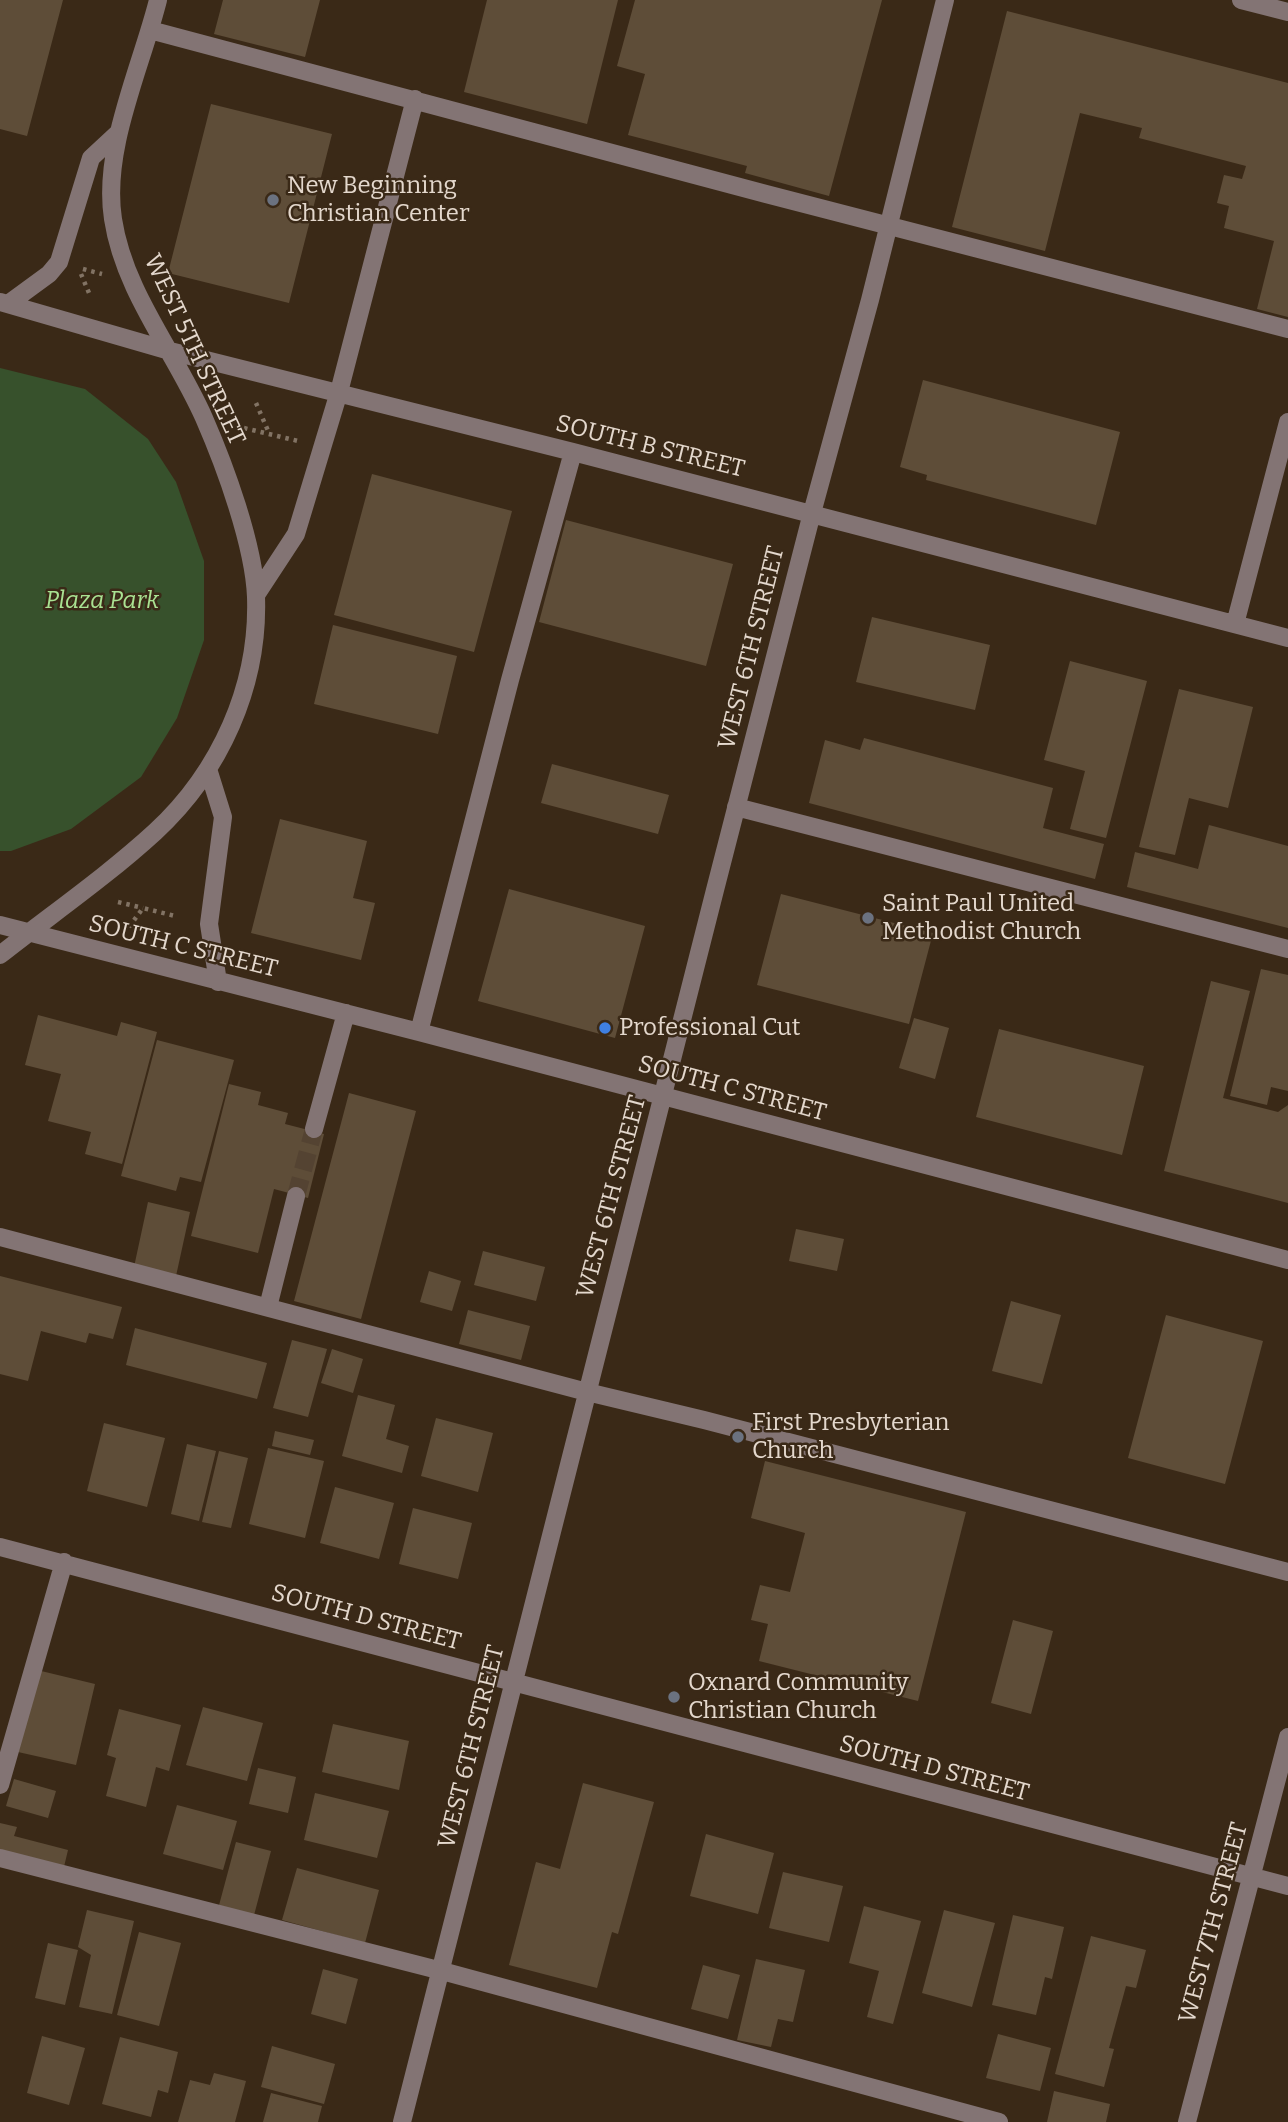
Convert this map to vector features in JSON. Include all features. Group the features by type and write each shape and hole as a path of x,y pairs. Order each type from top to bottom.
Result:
{"street":[{"name":"WEST 5TH STREET","path":"0,955 155,832 185,801 222,747 240,703 251,660 256,595 237,506 204,418 132,284 112,218 111,182 120,132 158,0"},
{"name":"WEST 6TH STREET","path":"402,2122 736,807 870,300 945,0"},
{"path":"1241,0 1288,12"},
{"path":"150,30 1288,329"},
{"path":"256,595 296,534 339,392 415,100"},
{"path":"4,303 49,274 59,262 91,158 120,132"},
{"name":"SOUTH B STREET","path":"4,303 170,351 812,513 1288,638"},
{"path":"1235,624 1288,422"},
{"path":"419,1032 503,704 573,452"},
{"path":"208,769 223,817 209,924 218,982"},
{"path":"736,807 1288,948"},
{"name":"SOUTH C STREET","path":"0,925 1288,1260"},
{"path":"314,1129 346,1013"},
{"path":"268,1307 296,1196"},
{"path":"0,1237 587,1392 705,1420 1288,1572"},
{"name":"SOUTH D STREET","path":"0,1547 1288,1886"},
{"path":"0,1785 64,1562"},
{"name":"WEST 7TH STREET","path":"1187,2122 1288,1737"},
{"path":"0,1858 442,1971 999,2122"}],"path":[{"path":"89,293 78,267 110,277"},
{"path":"256,403 270,434"},
{"path":"244,428 301,442"},
{"path":"118,902 175,916"},
{"path":"129,927 143,908"}],"green space":[{"name":"Plaza Park","path":"0,368 85,389 148,439 176,482 204,561 204,640 177,718 141,777 71,829 11,851 0,851"}],"building":[{"path":"0,0 63,0 27,136 0,129"},
{"path":"223,0 320,0 305,57 214,34"},
{"path":"487,0 618,0 587,124 464,92"},
{"path":"635,0 882,0 829,196 745,173 747,166 628,135 645,74 617,66"},
{"path":"1007,11 1288,83 1288,317 1257,309 1274,241 1224,228 1229,206 1217,203 1224,175 1242,179 1246,166 1139,138 1142,128 1080,113 1045,251 952,227"},
{"path":"211,104 332,134 289,303 168,273"},
{"path":"923,380 1120,432 1096,525 926,480 927,475 900,467"},
{"path":"372,474 512,511 474,652 334,615"},
{"path":"566,520 733,564 706,666 539,622"},
{"path":"872,617 990,645 975,710 856,682"},
{"path":"333,625 457,656 438,734 314,704"},
{"path":"1070,661 1147,681 1106,838 1070,829 1085,771 1044,760"},
{"path":"1179,689 1253,707 1228,808 1189,798 1175,855 1139,847"},
{"path":"864,738 1053,788 1043,828 1104,844 1095,879 809,803 825,740 860,750"},
{"path":"552,764 669,795 658,834 541,803"},
{"path":"280,819 367,841 353,898 375,903 361,960 251,933"},
{"path":"1209,825 1288,846 1288,928 1127,887 1135,852 1198,869"},
{"path":"509,889 645,926 615,1038 478,1001"},
{"path":"781,894 933,933 909,1024 757,985"},
{"path":"1261,969 1288,975 1288,1091 1271,1087 1267,1105 1230,1096"},
{"path":"1211,981 1250,991 1223,1098 1278,1112 1288,1105 1288,1203 1164,1171"},
{"path":"38,1015 117,1036 121,1022 157,1032 122,1164 85,1154 91,1132 48,1121 61,1074 25,1065"},
{"path":"914,1018 949,1028 935,1079 899,1068"},
{"path":"999,1029 1144,1066 1122,1155 976,1117"},
{"path":"157,1040 234,1060 201,1182 180,1177 176,1191 121,1176"},
{"path":"229,1084 261,1092 258,1105 288,1113 285,1124 324,1134 308,1198 274,1189 258,1253 191,1236"},
{"path":"349,1093 416,1111 361,1319 294,1301"},
{"path":"148,1202 190,1212 176,1276 134,1267"},
{"path":"796,1229 844,1239 837,1271 789,1261"},
{"path":"483,1251 545,1267 536,1301 474,1285"},
{"path":"429,1271 461,1281 452,1311 420,1302"},
{"path":"0,1276 122,1307 113,1339 89,1333 86,1343 41,1331 28,1381 0,1374"},
{"path":"1011,1301 1061,1315 1042,1384 992,1371"},
{"path":"468,1310 530,1326 521,1360 459,1344"},
{"path":"1166,1315 1263,1341 1225,1484 1128,1458"},
{"path":"135,1328 267,1363 257,1399 126,1365"},
{"path":"292,1340 327,1349 308,1417 273,1408"},
{"path":"332,1349 363,1359 353,1393 321,1383"},
{"path":"358,1395 395,1405 386,1439 409,1446 402,1473 342,1456"},
{"path":"436,1418 493,1433 478,1492 421,1476"},
{"path":"104,1423 165,1438 147,1507 87,1491"},
{"path":"275,1431 314,1440 310,1455 272,1446"},
{"path":"187,1444 216,1451 199,1521 171,1514"},
{"path":"268,1448 324,1461 305,1538 249,1524"},
{"path":"219,1451 248,1458 231,1528 202,1522"},
{"path":"765,1461 966,1512 918,1701 759,1661 768,1624 751,1620 760,1585 790,1592 805,1533 751,1518"},
{"path":"335,1487 394,1503 379,1559 320,1543"},
{"path":"413,1508 472,1523 458,1579 399,1564"},
{"path":"1013,1620 1053,1631 1031,1714 991,1703"},
{"path":"37,1670 95,1684 76,1765 18,1752"},
{"path":"203,1707 263,1723 247,1781 186,1765"},
{"path":"119,1709 181,1725 169,1771 156,1767 146,1807 106,1796 116,1758 107,1755"},
{"path":"333,1724 409,1741 399,1790 322,1772"},
{"path":"258,1768 296,1777 288,1813 249,1804"},
{"path":"14,1779 56,1791 48,1818 6,1806"},
{"path":"583,1783 654,1802 618,1934 612,1932 597,1988 509,1965 536,1862 560,1869"},
{"path":"315,1793 389,1811 377,1858 304,1840"},
{"path":"177,1805 237,1821 223,1870 163,1854"},
{"path":"0,1823 17,1827 14,1836 68,1850 63,1871 0,1855"},
{"path":"706,1834 774,1853 758,1914 690,1896"},
{"path":"236,1842 271,1851 253,1919 218,1909"},
{"path":"297,1868 379,1890 365,1943 282,1920"},
{"path":"783,1872 843,1886 829,1942 769,1928"},
{"path":"864,1906 921,1921 893,2024 867,2017 879,1971 849,1963"},
{"path":"87,1910 134,1921 112,2014 79,2007 91,1955 78,1947"},
{"path":"944,1910 995,1923 972,2007 922,1993"},
{"path":"1013,1915 1064,1927 1052,1979 1045,1977 1036,2015 992,2005"},
{"path":"139,1932 181,1943 159,2026 117,2015"},
{"path":"1091,1936 1146,1950 1136,1988 1126,1986 1109,2048 1114,2049 1104,2087 1055,2074"},
{"path":"48,1943 78,1950 65,2005 35,1998"},
{"path":"756,1959 805,1970 793,2022 778,2019 771,2047 737,2040"},
{"path":"703,1965 740,1975 728,2019 691,2009"},
{"path":"323,1969 358,1979 346,2024 311,2014"},
{"path":"998,2034 1051,2048 1040,2091 986,2078"},
{"path":"42,2036 85,2048 69,2105 27,2093"},
{"path":"120,2037 178,2052 168,2093 158,2090 151,2117 102,2104"},
{"path":"272,2046 335,2064 324,2104 261,2087"},
{"path":"214,2073 246,2081 235,2122 178,2122 190,2080 210,2085"},
{"path":"1054,2091 1110,2104 1106,2122 1047,2122"},
{"path":"271,2093 322,2106 318,2122 263,2122"}],"tunnel":[{"path":"296,1196 314,1129"}],"place":[{"name":"New Beginning Christian Center","path":"273,200"},
{"name":"Saint Paul United Methodist Church","path":"868,918"},
{"name":"Professional Cut","path":"605,1028"},
{"name":"First Presbyterian Church","path":"738,1437"},
{"name":"Oxnard Community Christian Church","path":"674,1697"}]}
